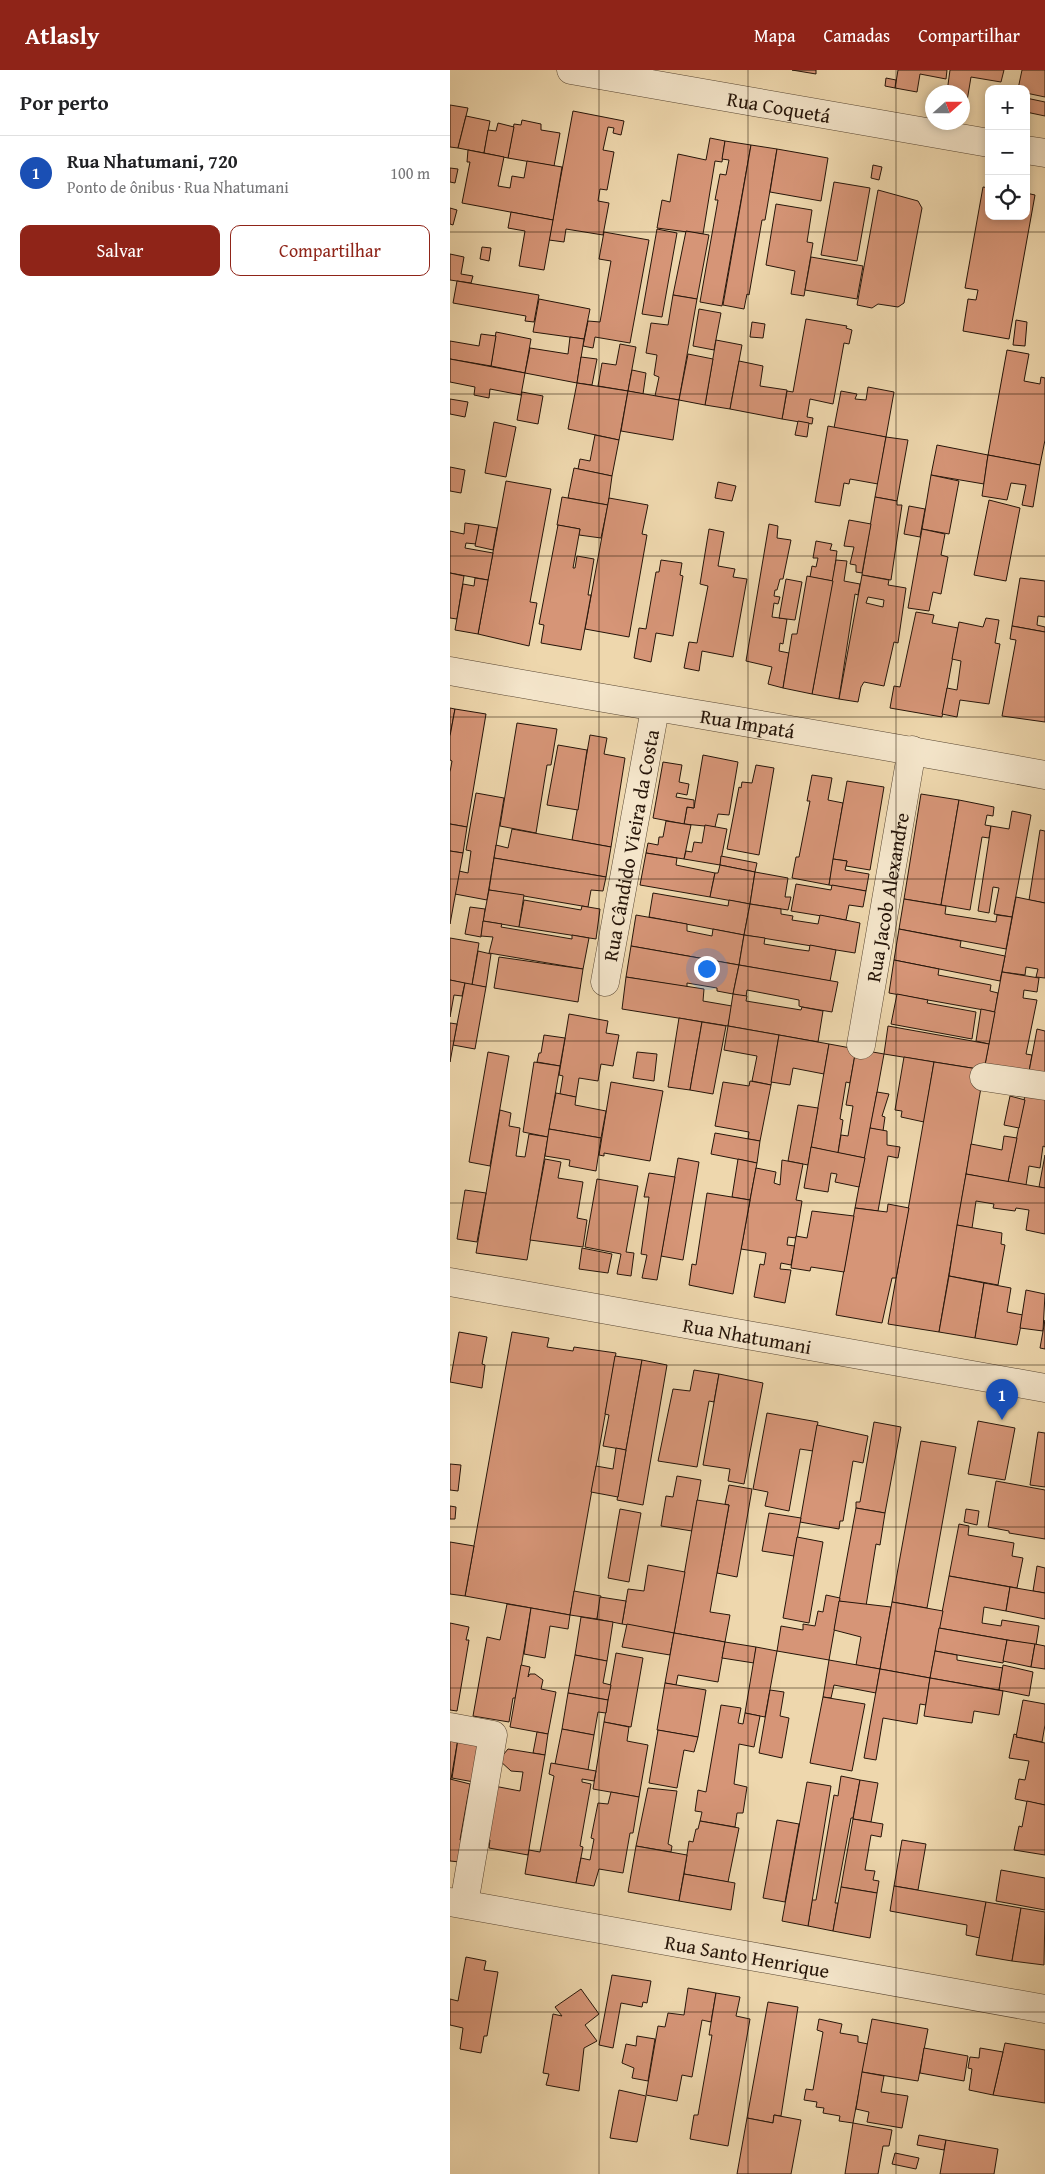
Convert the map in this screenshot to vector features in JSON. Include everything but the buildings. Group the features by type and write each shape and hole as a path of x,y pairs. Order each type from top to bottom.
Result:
{"street":[{"name":"Rua Coquetá","path":"571,70 985,142"},
{"path":"1030,151 1045,153"},
{"name":"Rua Impatá","path":"450,671 655,708 912,750 1045,775"},
{"name":"Rua Cândido Vieira da Costa","path":"605,982 655,708"},
{"name":"Rua Jacob Alexandre","path":"861,1045 912,750"},
{"path":"984,1077 1045,1086"},
{"name":"Rua Nhatumani","path":"450,1282 1045,1388"},
{"path":"450,1727 493,1735 457,1903"},
{"name":"Rua Santo Henrique","path":"457,1903 1045,2009"}],"place":[{"name":"Rua Nhatumani, 720","path":"1002,1420"}]}
